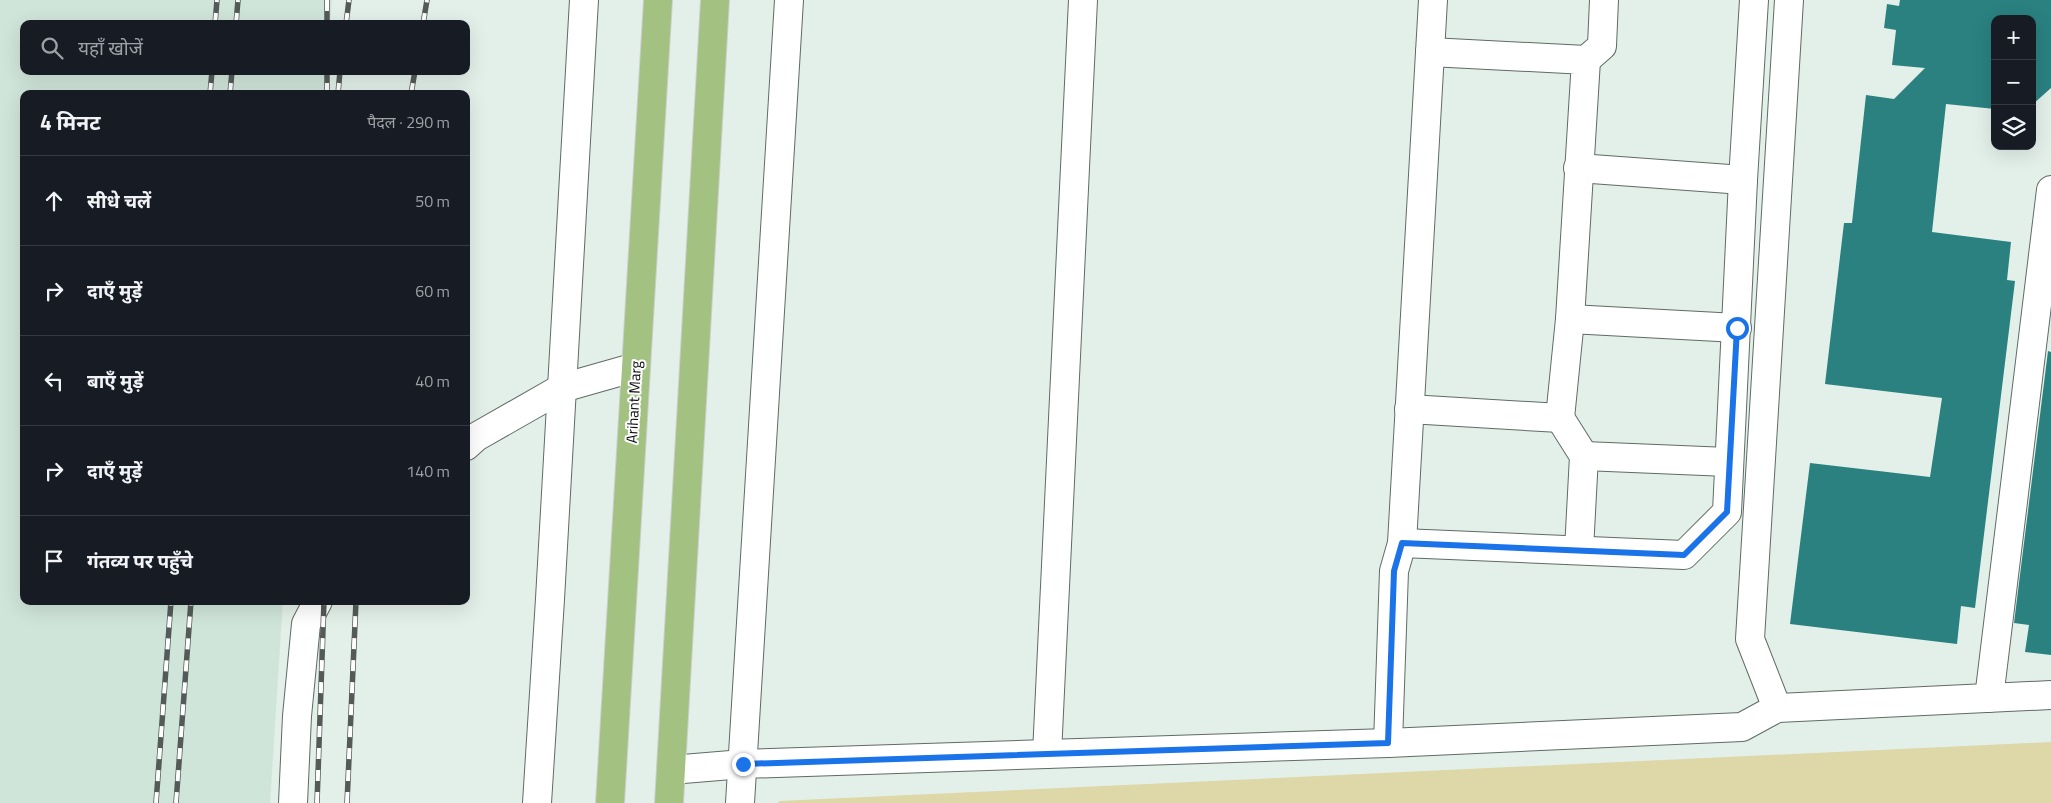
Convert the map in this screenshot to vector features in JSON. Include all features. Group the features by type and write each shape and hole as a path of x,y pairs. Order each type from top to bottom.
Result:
{"main road":[{"name":"Arihant Marg","path":"610,803 658,0"},
{"path":"670,803 715,0"}],"street":[{"path":"537,803 584,0"},
{"path":"740,803 789,0"},
{"path":"1046,754 1083,0"},
{"path":"1388,743 1394,571 1402,543 1433,0"},
{"path":"1430,52 1586,60 1602,46 1604,0"},
{"path":"1402,543 1684,555 1727,512 1728,462 1754,0"},
{"path":"1776,708 1750,639 1789,0"},
{"path":"1579,550 1584,456 1560,418 1570,319 1586,60"},
{"path":"1578,168 1743,180"},
{"path":"1989,698 2051,190"},
{"path":"1570,319 1737,328"},
{"path":"470,442 476,437 562,388 636,367"},
{"path":"1409,409 1560,418"},
{"path":"1584,456 1728,462"},
{"path":"293,803 306,624 316,605"},
{"path":"671,770 743,764 1388,743 1742,727 1776,708 2051,695"}],"shaded area":[{"path":"0,0 332,0 330,20 20,20 20,75 326,75 324,90 20,90 20,605 283,605 270,803 0,803"},
{"path":"2051,742 2051,803 778,803 779,801"}],"building":[{"path":"1900,0 2051,0 2051,88 2036,101 2036,15 1991,15 1991,109 1946,104 1932,232 2011,242 2007,280 2015,281 1975,608 1961,606 1957,644 1790,624 1810,463 1930,477 1942,398 1825,384 1844,223 1852,223 1866,95 1894,99 1925,68 1892,65 1896,30 1884,28 1887,4 1899,6"},
{"path":"2048,351 2051,352 2051,655 2025,652 2029,625 2014,623"}],"railway":[{"path":"215,20 217,0"},
{"path":"236,20 238,0"},
{"path":"327,0 327,20"},
{"path":"346,20 349,0"},
{"path":"424,20 427,0"},
{"path":"210,90 212,75"},
{"path":"230,90 232,75"},
{"path":"327,75 327,90"},
{"path":"338,90 340,75"},
{"path":"412,90 414,75"},
{"path":"156,803 171,605"},
{"path":"176,803 191,605"},
{"path":"317,803 324,605"},
{"path":"347,803 356,605"}],"route":[{"path":"743,764 1388,743 1394,571 1402,543 1684,555 1727,512 1728,462 1737,328"}]}
